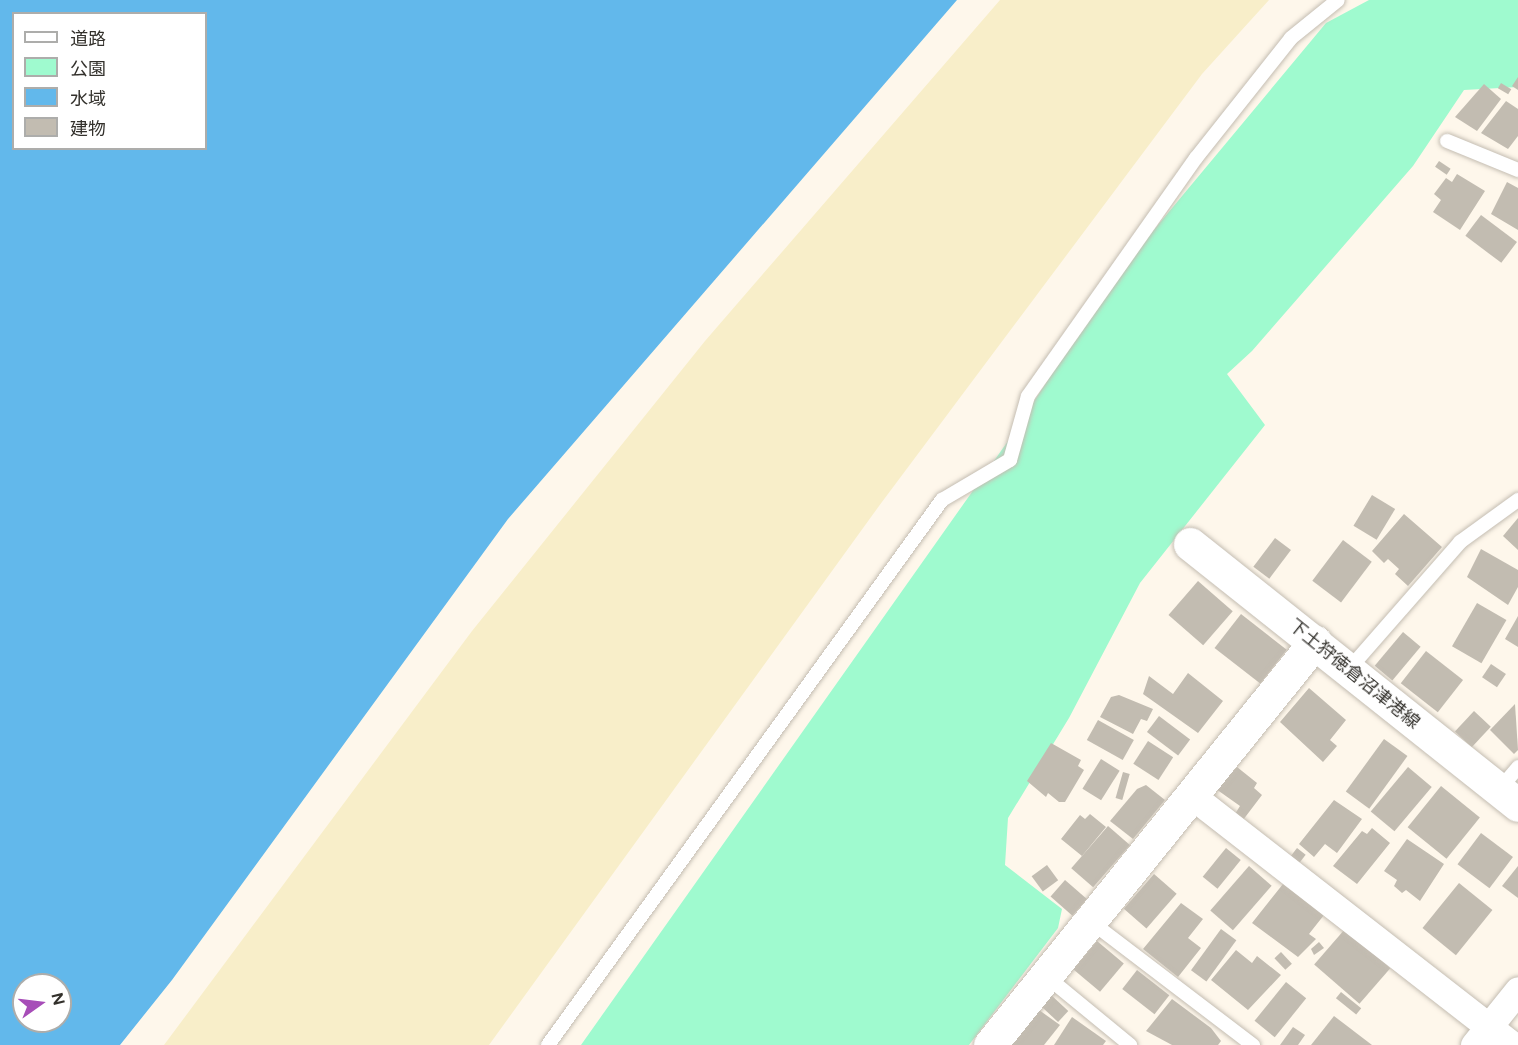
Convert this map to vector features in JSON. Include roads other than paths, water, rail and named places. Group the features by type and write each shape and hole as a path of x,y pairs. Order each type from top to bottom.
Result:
{"street":[{"name":"下土狩徳倉沼津港線","path":"1190,544 1349,669 1512,787"},
{"path":"990,1045 1315,642"},
{"path":"1191,795 1482,1036 1512,1045"},
{"path":"1482,1036 1518,990"}],"lane":[{"path":"548,1045 942,500 1010,460 1028,396 1196,158 1291,38 1338,0"},
{"path":"1447,141 1517,167"},
{"path":"1349,669 1460,542 1518,500"},
{"path":"1090,921 1253,1045"},
{"path":"1046,976 1130,1045"}],"water":[{"path":"0,0 957,0 508,519 172,980 120,1045 0,1045"}]}
